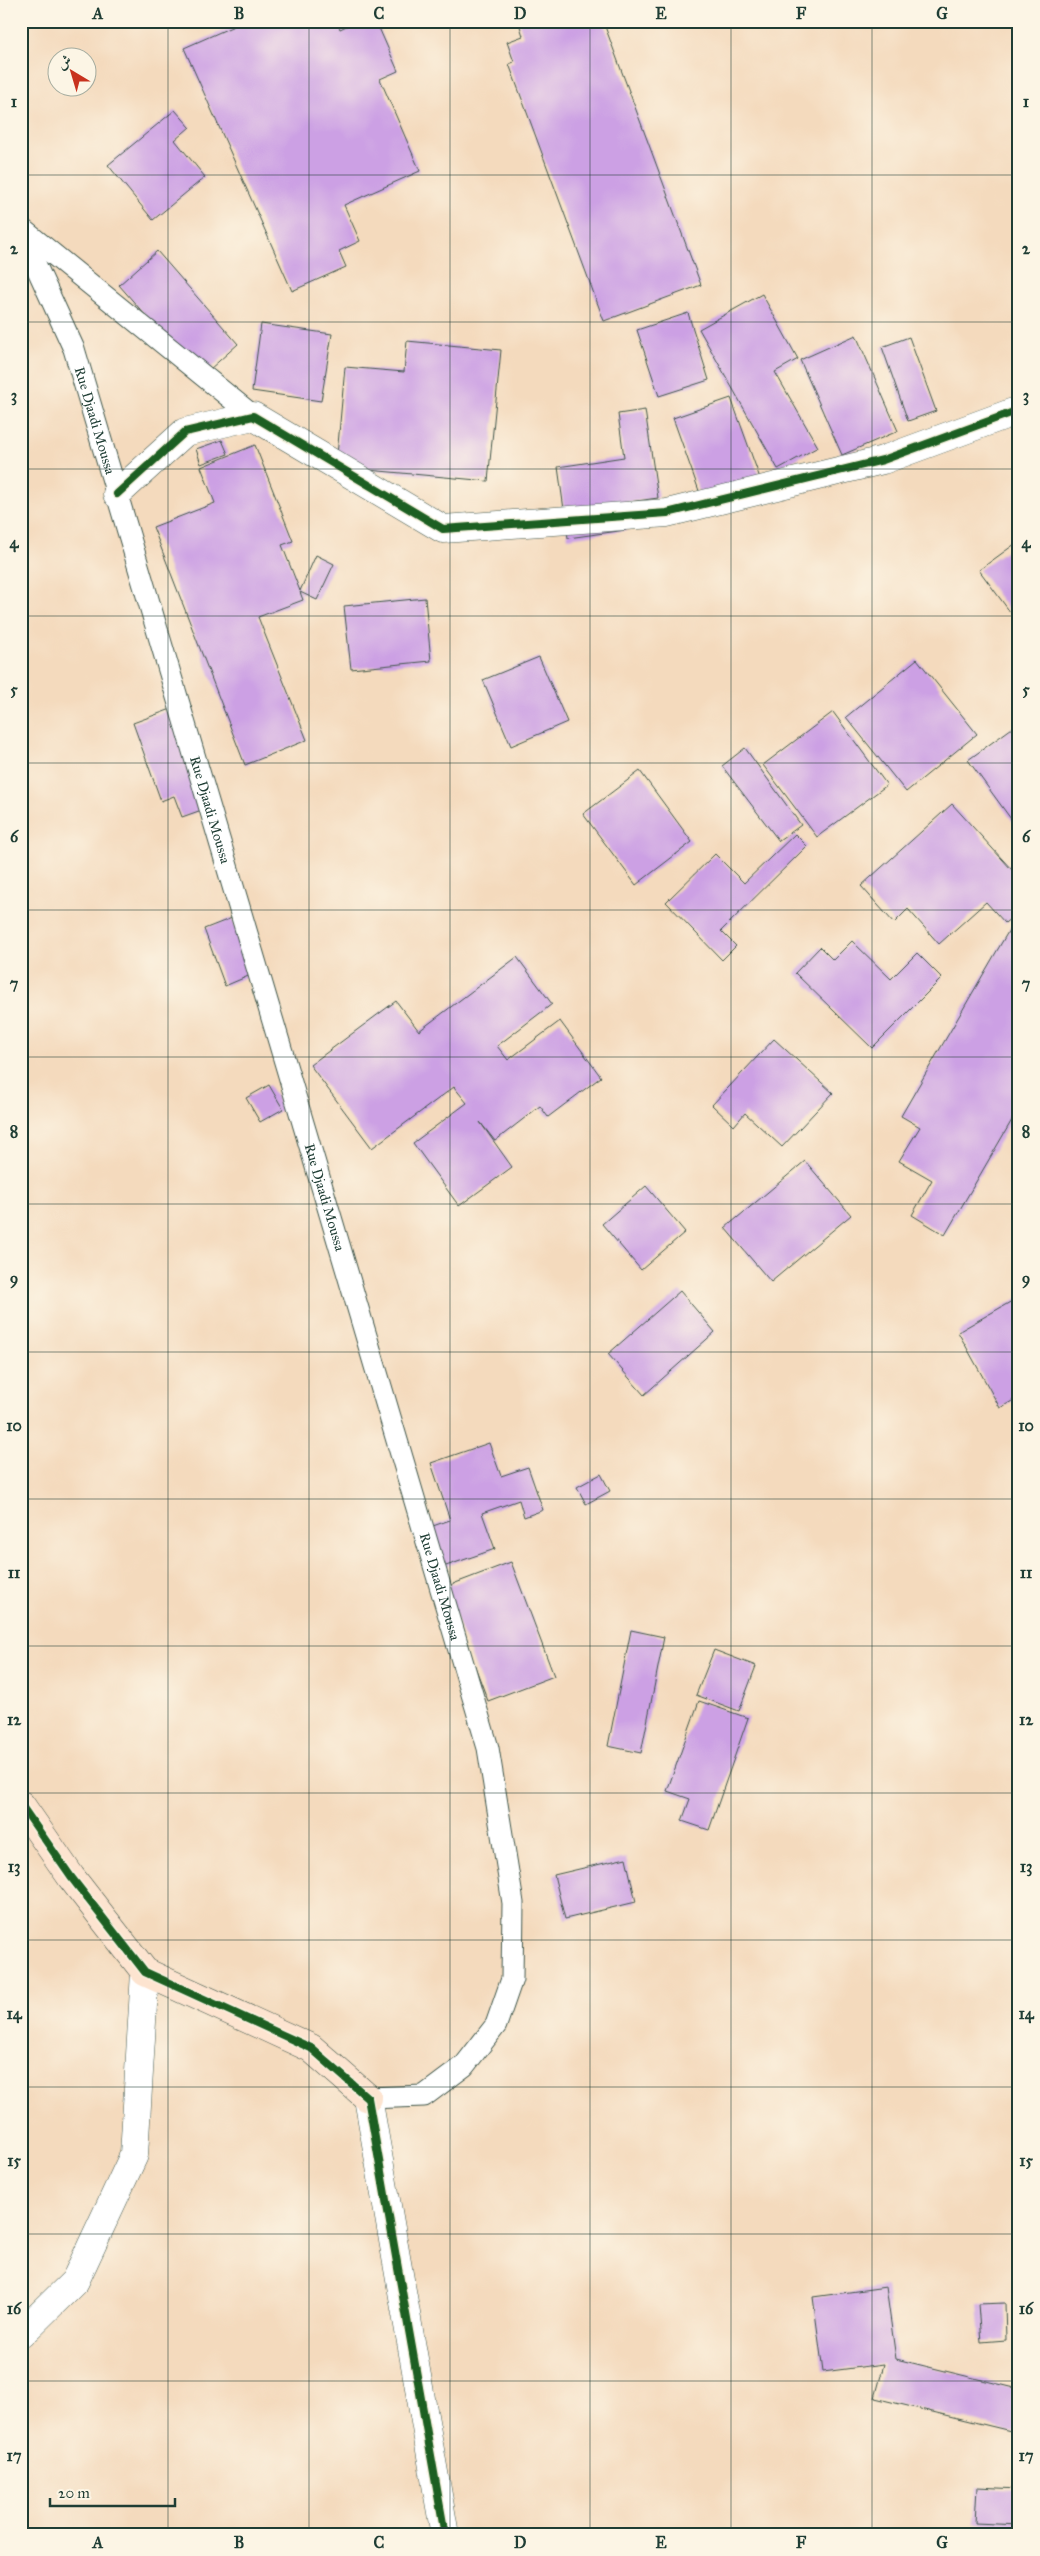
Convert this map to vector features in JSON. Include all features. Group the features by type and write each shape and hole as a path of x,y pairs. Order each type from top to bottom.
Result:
{"street":[{"path":"117,494 185,432 253,416 443,529 667,513 882,460 1019,410"},
{"path":"21,1805 71,1877 145,1972 310,2048 368,2098 445,2535"},
{"path":"21,2334 75,2281 134,2155 145,1972"}],"lane":[{"path":"21,231 253,416"},
{"name":"Rue Djaadi Moussa","path":"21,231 74,349 488,1748 513,1903 512,1980 496,2024 464,2066 424,2096 368,2098"}],"building":[{"path":"245,21 336,21 340,29 357,21 376,21 398,71 380,79 420,171 344,205 360,241 339,251 346,267 292,291 184,48"},
{"path":"524,21 603,21 701,285 604,321 509,64 514,62 507,42 523,36 519,23"},
{"path":"175,110 190,127 175,140 205,177 153,220 108,165"},
{"path":"157,251 238,344 200,378 119,285"},
{"path":"762,294 798,359 775,372 818,447 778,469 699,329"},
{"path":"688,313 709,380 659,396 637,330"},
{"path":"261,324 332,334 321,401 252,391"},
{"path":"856,335 898,431 842,455 800,360"},
{"path":"909,337 936,411 908,421 882,347"},
{"path":"407,341 501,350 488,481 336,467 345,367 404,372"},
{"path":"731,398 761,481 703,502 673,418"},
{"path":"645,410 658,498 622,503 626,530 568,538 558,467 624,457 618,414"},
{"path":"222,440 228,454 201,464 196,449"},
{"path":"255,445 293,541 282,545 300,591 316,555 334,564 317,600 300,592 303,600 258,617 307,740 245,765 153,527 215,503 201,467"},
{"path":"1019,541 1019,624 979,570"},
{"path":"425,598 431,661 351,669 344,606"},
{"path":"539,657 567,722 511,746 483,680"},
{"path":"917,659 977,734 906,792 846,717"},
{"path":"174,708 210,807 182,817 174,796 161,801 133,723"},
{"path":"833,712 887,785 817,837 763,765"},
{"path":"1019,723 1019,830 968,760"},
{"path":"745,748 801,825 779,841 722,766"},
{"path":"640,771 692,842 636,885 583,814"},
{"path":"952,804 1012,870 1019,864 1019,911 1005,923 986,902 939,944 908,909 894,923 861,886"},
{"path":"795,834 807,846 721,931 736,946 722,960 666,902 715,854 744,883"},
{"path":"232,918 253,974 225,986 204,929"},
{"path":"1016,918 1019,919 1019,1108 945,1235 912,1215 932,1180 899,1161 920,1127 901,1116"},
{"path":"852,941 891,979 917,953 942,978 872,1048 795,973 820,947 833,960"},
{"path":"517,957 552,1004 497,1046 508,1060 560,1021 601,1077 548,1117 540,1106 495,1141 480,1122 512,1167 459,1206 413,1143 467,1103 454,1087 372,1148 310,1065 396,1001 419,1031"},
{"path":"774,1039 833,1093 782,1147 745,1113 734,1126 712,1105"},
{"path":"269,1085 283,1109 260,1122 246,1098"},
{"path":"805,1161 851,1215 771,1282 725,1228"},
{"path":"646,1186 685,1232 641,1270 602,1224"},
{"path":"680,1291 715,1332 644,1395 608,1354"},
{"path":"1019,1297 1019,1397 1000,1408 958,1332"},
{"path":"489,1443 501,1476 528,1467 543,1510 524,1517 519,1500 482,1513 495,1549 443,1567 430,1527 450,1520 431,1463"},
{"path":"601,1474 610,1491 586,1504 577,1487"},
{"path":"511,1562 554,1676 488,1701 445,1587"},
{"path":"631,1630 664,1637 641,1753 608,1746"},
{"path":"714,1650 756,1666 739,1711 696,1695"},
{"path":"699,1701 748,1718 709,1830 682,1821 690,1799 667,1791"},
{"path":"626,1858 636,1902 565,1919 554,1875"},
{"path":"886,2287 896,2359 1019,2389 1019,2433 875,2398 884,2364 823,2372 813,2297"},
{"path":"1005,2303 1006,2340 981,2342 978,2304"},
{"path":"977,2487 1019,2489 1019,2525 975,2523"}],"cycle path":[{"path":"117,494 185,432 253,416 443,529 667,513 883,460 1019,410"},
{"path":"21,1805 71,1877 145,1972 311,2048 368,2098 445,2535"}]}
